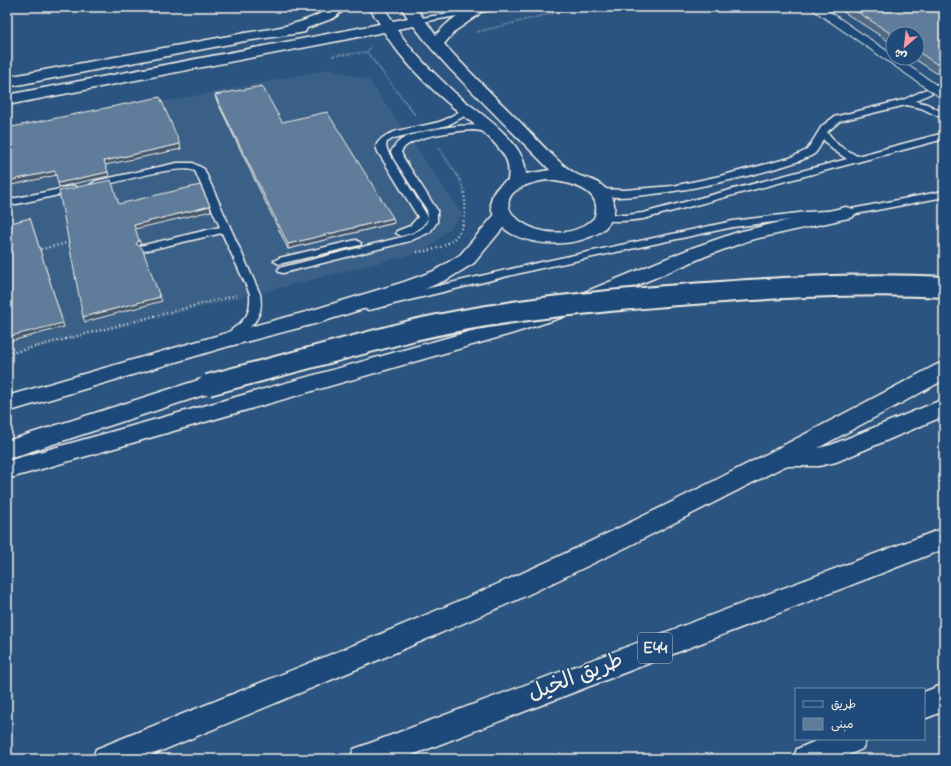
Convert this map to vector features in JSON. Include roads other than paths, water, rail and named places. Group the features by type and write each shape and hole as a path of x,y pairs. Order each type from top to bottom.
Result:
{"main road":[{"path":"288,30 324,17 340,7"},
{"path":"7,82 288,30 413,11 436,45 537,149 569,177"},
{"path":"436,45 450,28 473,12"},
{"path":"7,100 322,39 382,16"},
{"path":"382,16 413,58 441,89 489,129 513,156 518,172 517,182"},
{"path":"322,39 356,39 378,43 413,58"},
{"path":"547,175 569,177 586,183 599,192 605,200 606,209 604,217 596,226 582,233 565,237 546,237 528,234 514,226 500,211 500,198 504,192 517,182 526,178 547,175"},
{"path":"7,470 507,328 553,313 699,252 745,236 846,213"},
{"path":"7,404 223,341 311,318 411,287 441,275 467,259 504,217"},
{"path":"7,450 208,385 402,333 446,323 508,313 664,297 830,285 895,284 944,287"},
{"path":"107,759 424,629 590,554 782,457 944,370"},
{"path":"782,457 813,457 836,453 944,407"},
{"name":"طريق الخيل","path":"365,759 944,538"},
{"path":"925,706 944,697"},
{"path":"808,759 850,740"}],"lane":[{"path":"413,11 473,12 498,7"},
{"path":"816,7 944,95"},
{"path":"599,192 628,194 657,193 793,160 811,152 825,128 837,118 906,102 944,84"},
{"path":"906,102 932,109 944,116"},
{"path":"467,111 427,132 406,140 398,146 396,152 432,210 434,217 432,224 426,230 417,236 406,239 281,266 413,229 420,224 423,218 420,211 383,152 381,146 383,141 390,136 427,132 468,127 486,127 489,129"},
{"path":"823,133 835,147 856,160"},
{"path":"604,217 626,218 643,216 944,136"},
{"path":"7,203 177,166 193,166 199,169 254,290 256,303 250,322 223,341"},
{"path":"311,318 371,306 537,266 733,224 807,215 846,213 944,194"},
{"path":"144,248 225,229"}]}
